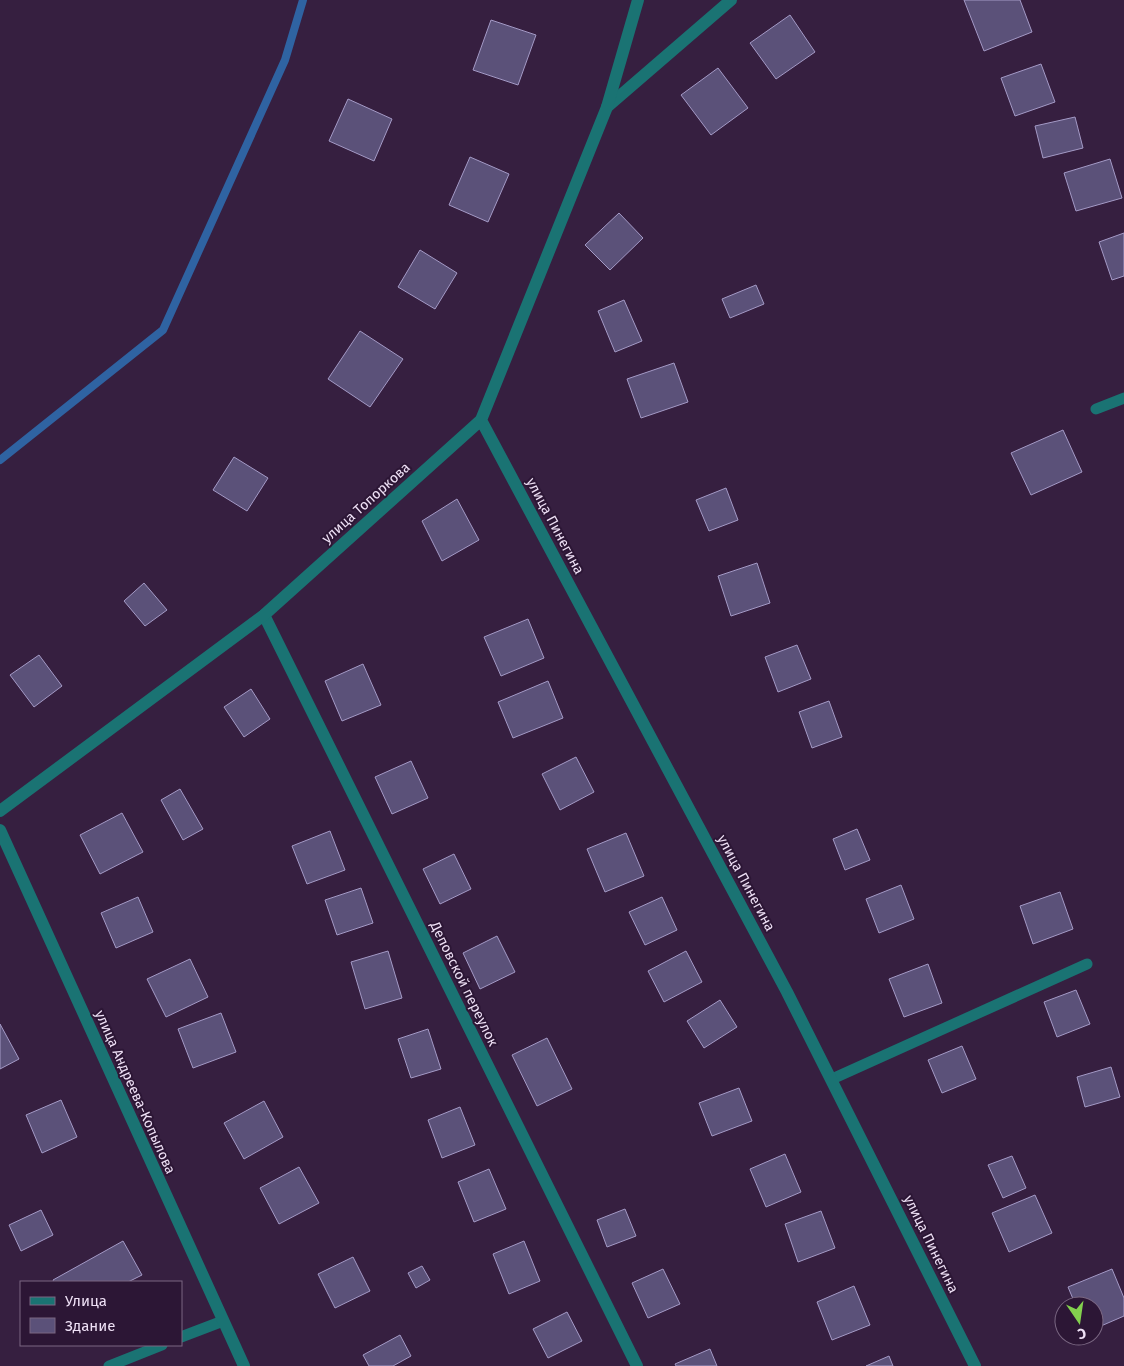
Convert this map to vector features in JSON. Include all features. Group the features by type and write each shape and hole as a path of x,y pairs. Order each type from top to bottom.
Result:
{"street":[{"name":"улица Топоркова","path":"0,811 264,615 480,420 607,107 638,0"},
{"name":"улица Топоркова","path":"607,107 731,0"},
{"name":"улица Пинегина","path":"480,420 782,983 975,1366"},
{"name":"Деповской переулок","path":"264,615 637,1366"},
{"name":"улица Андреева-Копылова","path":"0,830 244,1366"}],"lane":[{"path":"1096,409 1124,398"},
{"path":"832,1079 1087,964"},
{"path":"182,1337 223,1321"},
{"path":"109,1366 159,1346"}],"building":[{"path":"964,0 1020,0 1032,32 984,51"},
{"path":"790,15 815,52 776,79 750,43"},
{"path":"491,20 536,35 518,85 473,70"},
{"path":"1041,64 1055,102 1015,116 1001,78"},
{"path":"718,68 748,108 711,135 681,95"},
{"path":"348,99 392,119 374,161 329,141"},
{"path":"1075,117 1083,148 1043,158 1035,126"},
{"path":"470,157 509,174 488,222 449,205"},
{"path":"1110,159 1122,198 1076,211 1064,173"},
{"path":"619,213 643,238 610,270 585,245"},
{"path":"1124,233 1124,276 1112,280 1099,242"},
{"path":"420,250 457,273 435,309 398,287"},
{"path":"756,285 764,304 730,318 722,299"},
{"path":"624,300 642,341 615,352 598,311"},
{"path":"360,331 403,359 370,407 328,379"},
{"path":"674,363 688,402 641,418 627,379"},
{"path":"1063,430 1082,472 1031,495 1011,453"},
{"path":"234,457 268,478 247,511 213,490"},
{"path":"726,488 738,520 709,531 696,500"},
{"path":"457,499 479,540 442,561 422,521"},
{"path":"757,563 770,603 731,616 718,576"},
{"path":"144,583 167,610 145,626 124,601"},
{"path":"528,619 544,658 501,676 484,637"},
{"path":"797,645 811,679 778,692 765,657"},
{"path":"39,655 62,686 34,707 10,675"},
{"path":"363,664 381,705 342,721 325,681"},
{"path":"548,681 563,718 513,738 498,702"},
{"path":"251,689 270,719 244,737 224,707"},
{"path":"829,701 842,737 812,748 799,712"},
{"path":"576,757 594,792 560,810 542,774"},
{"path":"411,761 428,798 392,814 375,777"},
{"path":"180,789 203,829 183,840 161,800"},
{"path":"122,813 143,852 100,874 80,835"},
{"path":"857,829 870,860 845,870 833,839"},
{"path":"330,831 345,870 307,884 292,846"},
{"path":"626,833 644,876 605,892 587,849"},
{"path":"454,854 471,889 440,904 423,869"},
{"path":"901,885 914,919 879,933 866,899"},
{"path":"361,888 373,923 337,935 325,900"},
{"path":"1060,892 1073,929 1033,944 1020,906"},
{"path":"138,897 153,932 116,948 101,913"},
{"path":"662,897 677,930 645,945 629,912"},
{"path":"497,936 515,972 480,989 463,953"},
{"path":"388,951 402,998 365,1009 351,962"},
{"path":"686,951 702,982 664,1002 648,971"},
{"path":"190,959 208,997 166,1017 147,979"},
{"path":"928,964 942,1003 904,1017 889,979"},
{"path":"1076,990 1090,1024 1057,1037 1044,1002"},
{"path":"720,1000 737,1027 704,1048 687,1021"},
{"path":"221,1013 236,1052 193,1068 178,1029"},
{"path":"0,1024 19,1059 0,1069"},
{"path":"428,1029 441,1069 411,1078 398,1039"},
{"path":"547,1038 572,1089 537,1106 512,1055"},
{"path":"962,1046 976,1079 942,1093 928,1060"},
{"path":"1111,1067 1120,1097 1085,1107 1077,1077"},
{"path":"739,1088 752,1121 712,1136 699,1103"},
{"path":"61,1100 77,1137 42,1153 26,1115"},
{"path":"264,1101 283,1137 244,1159 224,1123"},
{"path":"460,1107 475,1145 442,1158 428,1120"},
{"path":"785,1154 801,1192 766,1207 750,1169"},
{"path":"1012,1156 1026,1188 1003,1198 988,1165"},
{"path":"299,1167 319,1203 279,1224 260,1188"},
{"path":"489,1169 506,1209 474,1222 458,1182"},
{"path":"1035,1195 1052,1233 1009,1252 992,1213"},
{"path":"625,1209 636,1236 607,1247 597,1220"},
{"path":"41,1210 53,1235 21,1251 9,1225"},
{"path":"821,1211 835,1248 798,1262 785,1224"},
{"path":"123,1241 142,1275 130,1281 53,1280"},
{"path":"524,1241 540,1281 509,1294 493,1254"},
{"path":"353,1257 370,1291 335,1308 318,1274"},
{"path":"422,1266 430,1280 416,1288 408,1273"},
{"path":"663,1269 680,1304 648,1318 632,1283"},
{"path":"1112,1269 1124,1298 1124,1316 1104,1325 1104,1296 1072,1296 1068,1287"},
{"path":"854,1286 870,1325 832,1340 817,1302"},
{"path":"567,1312 582,1341 548,1358 533,1329"},
{"path":"400,1335 411,1356 393,1366 369,1366 363,1355"},
{"path":"710,1349 717,1366 676,1366 675,1364"},
{"path":"889,1356 893,1366 866,1366"}],"waterway":[{"path":"0,460 163,330 285,60 303,0"}]}
